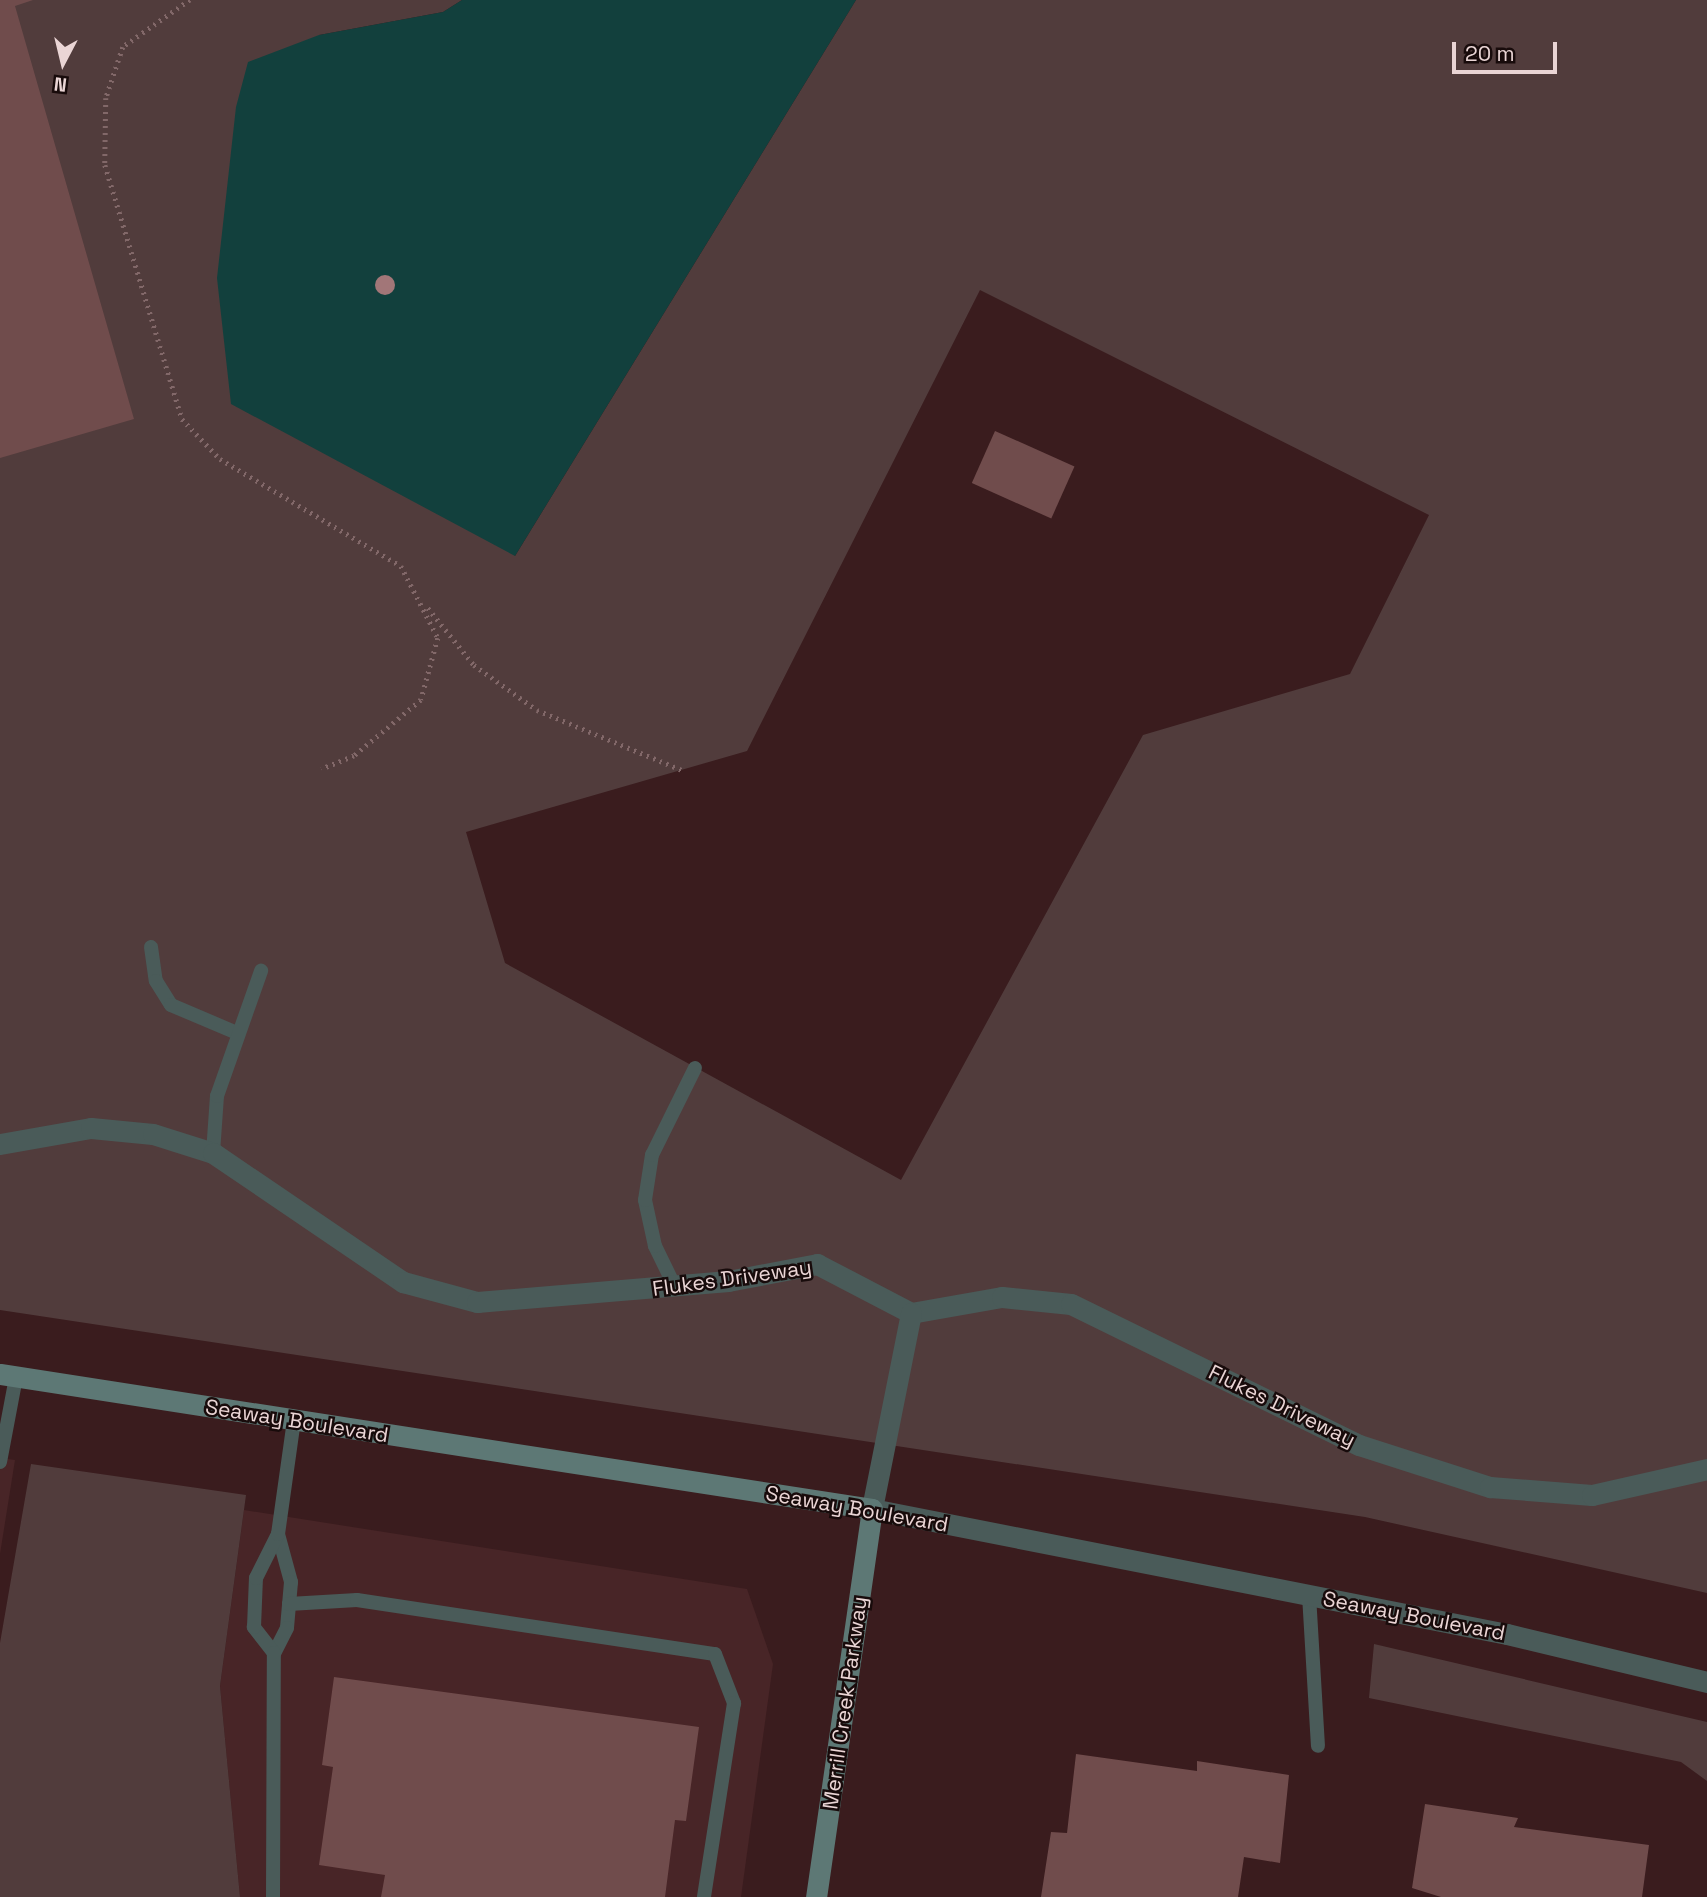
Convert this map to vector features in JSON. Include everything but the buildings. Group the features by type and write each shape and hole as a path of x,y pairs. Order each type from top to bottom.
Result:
{"street":[{"name":"Flukes Driveway","path":"0,1144 91,1128 153,1134 213,1153 403,1282 477,1302 676,1287 817,1264 911,1312 1002,1297 1071,1304 1359,1445 1490,1488 1592,1495 1707,1469"},
{"path":"873,1508 911,1312"},
{"name":"Seaway Boulevard","path":"8,1375 873,1508 1309,1595 1707,1682"},
{"name":"Merrill Creek Parkway","path":"816,1897 873,1508"}],"lane":[{"path":"151,947 156,981 171,1005 237,1033"},
{"path":"213,1153 218,1096 237,1033 261,971"},
{"path":"676,1287 655,1246 645,1200 652,1155 695,1068"},
{"path":"0,1462 8,1375"},
{"path":"274,1653 254,1628 256,1577 278,1534 294,1420"},
{"path":"273,1897 274,1653 287,1628 291,1582 278,1534"},
{"path":"1309,1595 1318,1746"},
{"path":"289,1604 357,1600 715,1654 734,1703 704,1897"}],"path":[{"path":"190,0 123,47 106,98 105,165 182,419 220,459 401,566 425,604 474,665 537,710 682,770"},
{"path":"321,769 354,756 421,700 438,638 425,604"}],"shaded area":[{"path":"0,0 462,0 443,12 319,35 515,556 856,0 1707,0 1707,1593 1365,1517 0,1310","holes":["980,290 1429,515 1350,674 1143,735 901,1180 505,963 466,832 747,751"]},
{"path":"0,1458 15,1460 0,1554"},
{"path":"31,1464 246,1495 220,1686 240,1897 0,1897 0,1643"},
{"path":"244,1510 747,1589 773,1664 741,1897 240,1897 220,1686"},
{"path":"1374,1644 1707,1722 1707,1781 1681,1762 1369,1698"}],"water":[{"path":"462,0 856,0 515,556 231,404 217,278 236,107 248,62 319,35 443,12"}]}
